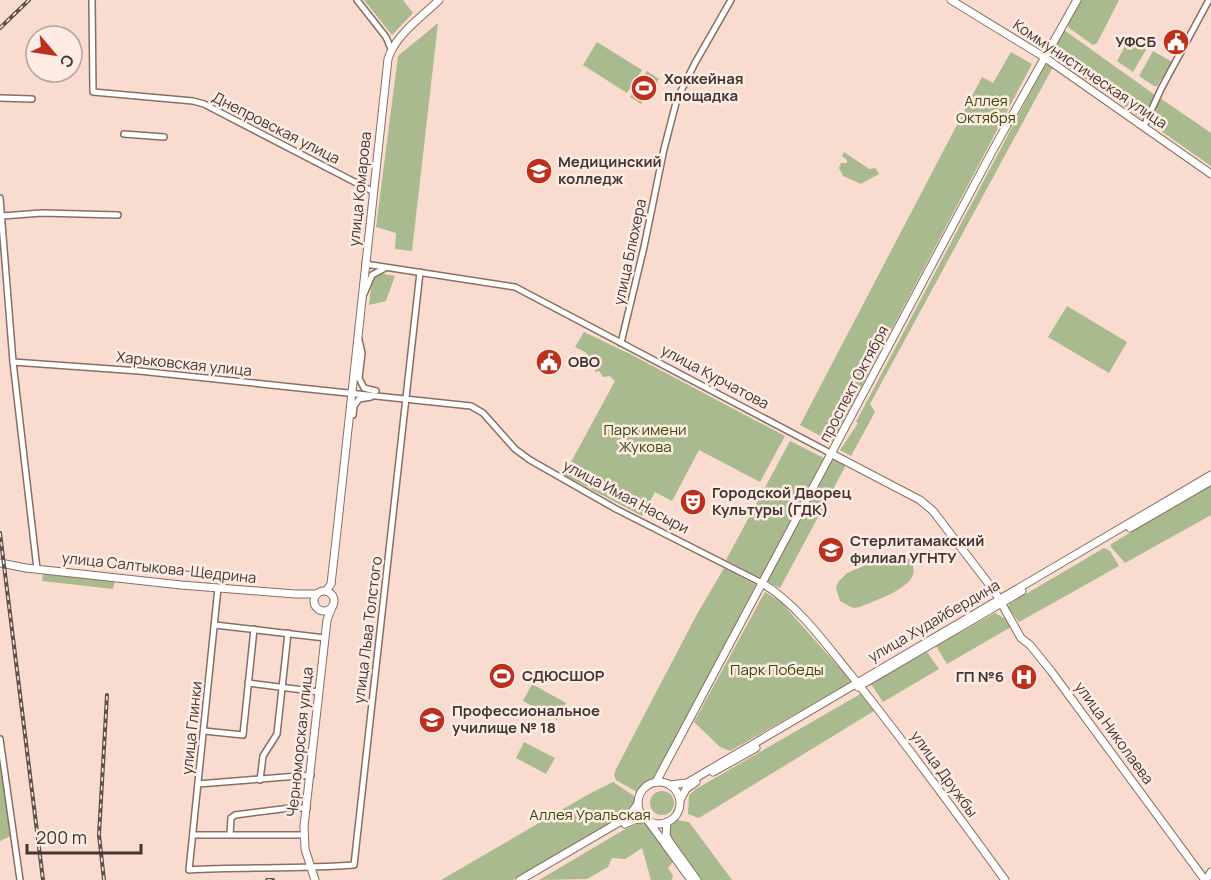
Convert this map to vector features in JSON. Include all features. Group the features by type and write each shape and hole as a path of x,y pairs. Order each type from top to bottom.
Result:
{"main road":[{"path":"391,49 439,0"},
{"name":"Коммунистическая улица","path":"951,0 1044,57 1211,174"},
{"name":"проспект Октября","path":"656,782 1044,57 1077,0"},
{"name":"улица Комарова","path":"351,392 372,191 391,49"},
{"path":"320,611 332,608 334,598 331,584 351,392"},
{"name":"улица Курчатова","path":"832,454 927,506 1000,601"},
{"name":"улица Худайбердина","path":"670,785 687,783 1211,475"},
{"name":"улица Худайбердина","path":"1000,601 1211,481"},
{"name":"улица Салтыкова-Щедрина","path":"0,563 218,588 317,594"},
{"name":"улица Имая Насыри","path":"762,583 784,597 858,684"},
{"path":"314,602 317,594 326,591 331,584"},
{"path":"326,591 334,598"},
{"path":"306,595 327,620"},
{"name":"улица Николаева","path":"1000,601 1021,638 1051,670 1206,880"},
{"name":"Черноморская улица","path":"315,880 310,868 304,835 327,620 332,608"},
{"name":"улица Худайбердина","path":"680,800 689,786 858,684"},
{"name":"улица Дружбы","path":"858,684 1005,880"},
{"path":"668,762 670,785"},
{"path":"520,880 624,822 646,819 656,824 667,822 677,814 680,800 678,794 670,785 656,782 649,784 641,792 638,804 624,822 529,880"},
{"path":"638,804 646,819 692,880"},
{"path":"667,822 666,835 669,841 697,880"},
{"path":"1206,880 1211,872"}],"street":[{"name":"Днепровская улица","path":"92,0 93,92 181,99 204,104 372,191"},
{"path":"357,0 386,37 391,49"},
{"name":"улица Блюхера","path":"621,343 677,99 731,0"},
{"path":"1144,126 1209,0"},
{"path":"0,98 32,99"},
{"path":"124,134 164,137"},
{"path":"0,198 13,362 37,569"},
{"path":"2,216 42,213 118,215"},
{"name":"улица Курчатова","path":"365,264 515,287 832,454"},
{"path":"362,301 372,274 389,267"},
{"name":"улица Льва Толстого","path":"310,868 354,865 378,639 392,536 404,398 420,272"},
{"path":"358,338 362,353 359,378 361,384 368,390 404,398"},
{"name":"Харьковская улица","path":"13,362 128,370 324,392 351,392"},
{"name":"улица Имая Насыри","path":"351,392 474,407 486,416 515,449 530,460 616,509 762,583"},
{"path":"347,436 354,406 359,399 367,397 404,398"},
{"name":"улица Глинки","path":"218,588 189,870 251,867 310,868"},
{"path":"215,625 325,638"},
{"path":"204,731 243,735 254,629"},
{"path":"260,780 263,756 276,734 288,633"},
{"path":"248,683 319,692"},
{"path":"0,739 20,880"},
{"path":"198,784 310,776"},
{"path":"230,834 231,818 235,815 307,808"},
{"path":"193,835 304,835"}],"green space":[{"path":"364,0 403,0 413,13 392,35"},
{"path":"1079,0 1119,0 1097,43 1093,45 1069,28 1067,22"},
{"path":"438,23 412,251 395,249 396,233 376,227 398,56"},
{"path":"1064,30 1155,95 1144,120 1051,55"},
{"path":"1130,37 1147,48 1133,72 1117,61"},
{"path":"597,42 642,70 627,93 583,65"},
{"path":"1153,51 1172,62 1157,86 1139,76"},
{"name":"Аллея Октября","path":"1011,52 1032,64 832,442 800,425 982,77 993,83"},
{"path":"1045,65 1054,65 870,404 875,412 851,456 840,450 858,423 856,422"},
{"name":"Хоккейная площадка","path":"647,71 659,79 641,104 630,97"},
{"path":"1160,98 1211,133 1211,166 1148,122"},
{"path":"844,152 869,169 875,168 879,174 861,184 843,176 839,168 841,163 847,163 842,156"},
{"path":"379,273 395,276 386,301 369,305 372,281"},
{"path":"1067,306 1127,342 1109,373 1048,337"},
{"name":"Парк имени Жукова","path":"584,332 785,436 760,482 699,450 672,501 655,492 642,516 564,475 615,381 610,376 603,377 599,371 595,372 596,363 585,352 575,347"},
{"path":"790,441 824,458 761,578 726,560"},
{"path":"833,458 846,465 780,588 766,581"},
{"path":"1211,485 1211,515 1125,563 1111,547 1111,544"},
{"path":"1104,548 1110,551 1119,566 1019,622 1008,608 1009,604"},
{"path":"894,553 910,560 913,574 910,580 895,592 860,607 853,608 840,601 836,588 838,582 847,573"},
{"path":"724,568 756,585 655,778 637,792 616,780 614,775 616,769 696,616"},
{"path":"43,573 115,581 113,589 42,581"},
{"name":"Парк Победы","path":"765,592 781,602 852,682 730,751 720,747 694,722"},
{"path":"995,613 1006,619 1011,627 947,664 936,646"},
{"path":"927,652 939,669 883,702 871,684"},
{"path":"532,684 566,703 557,720 523,701"},
{"path":"862,693 874,711 699,818 688,814 689,795 696,789"},
{"path":"524,742 555,758 546,774 516,758"},
{"path":"0,759 13,835 0,841"},
{"name":"Аллея Уральская","path":"613,782 634,796 634,803 624,817 513,880 441,880 589,794"},
{"path":"662,791 671,794 674,803 671,812 662,815 653,812 650,803 653,794"},
{"path":"677,820 689,822 732,880 701,880 670,837 668,829"},
{"path":"643,822 672,858 672,863 668,868 673,876 672,880 651,880 642,848 625,859 612,858 608,867 587,879 539,880 627,828"}],"railway":[{"path":"0,28 29,0"},
{"path":"0,533 43,880"},
{"path":"104,880 99,835 107,695"},
{"path":"267,880 273,880"}],"place":[{"name":"УФСБ","path":"1176,42"},
{"name":"Хоккейная площадка","path":"644,88"},
{"name":"Медицинский колледж","path":"539,171"},
{"name":"ОВО","path":"549,362"},
{"name":"Городской Дворец Культуры (ГДК)","path":"693,502"},
{"name":"Стерлитамакский филиал УГНТУ","path":"831,550"},
{"name":"СДЮСШОР","path":"502,676"},
{"name":"ГП №6","path":"1024,677"},
{"name":"Профессиональное училище № 18","path":"432,720"}]}
